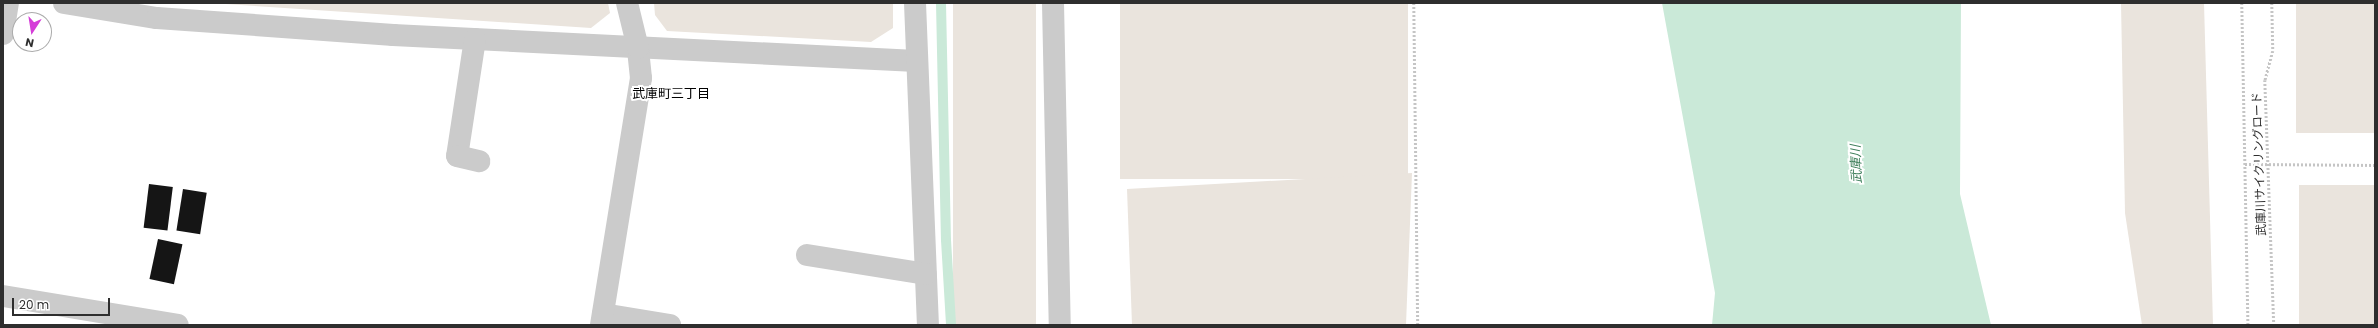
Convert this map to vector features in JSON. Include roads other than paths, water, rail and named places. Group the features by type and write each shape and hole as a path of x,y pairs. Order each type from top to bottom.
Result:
{"street":[{"path":"3,34 8,3"},
{"path":"64,3 157,18 475,39 916,61"},
{"path":"627,3 638,48 641,78 602,320 670,325"},
{"path":"915,3 916,61 928,325"},
{"path":"1053,3 1060,325"},
{"path":"475,39 457,156 479,160"},
{"path":"806,255 925,274"},
{"path":"3,296 178,325"}],"water":[{"name":"武庫川","path":"1662,3 1961,3 1960,194 1991,325 1712,325 1715,293"}],"waterway":[{"path":"941,3 946,240 951,325"}],"district":[{"name":"武庫町三丁目","path":"671,94"}]}
